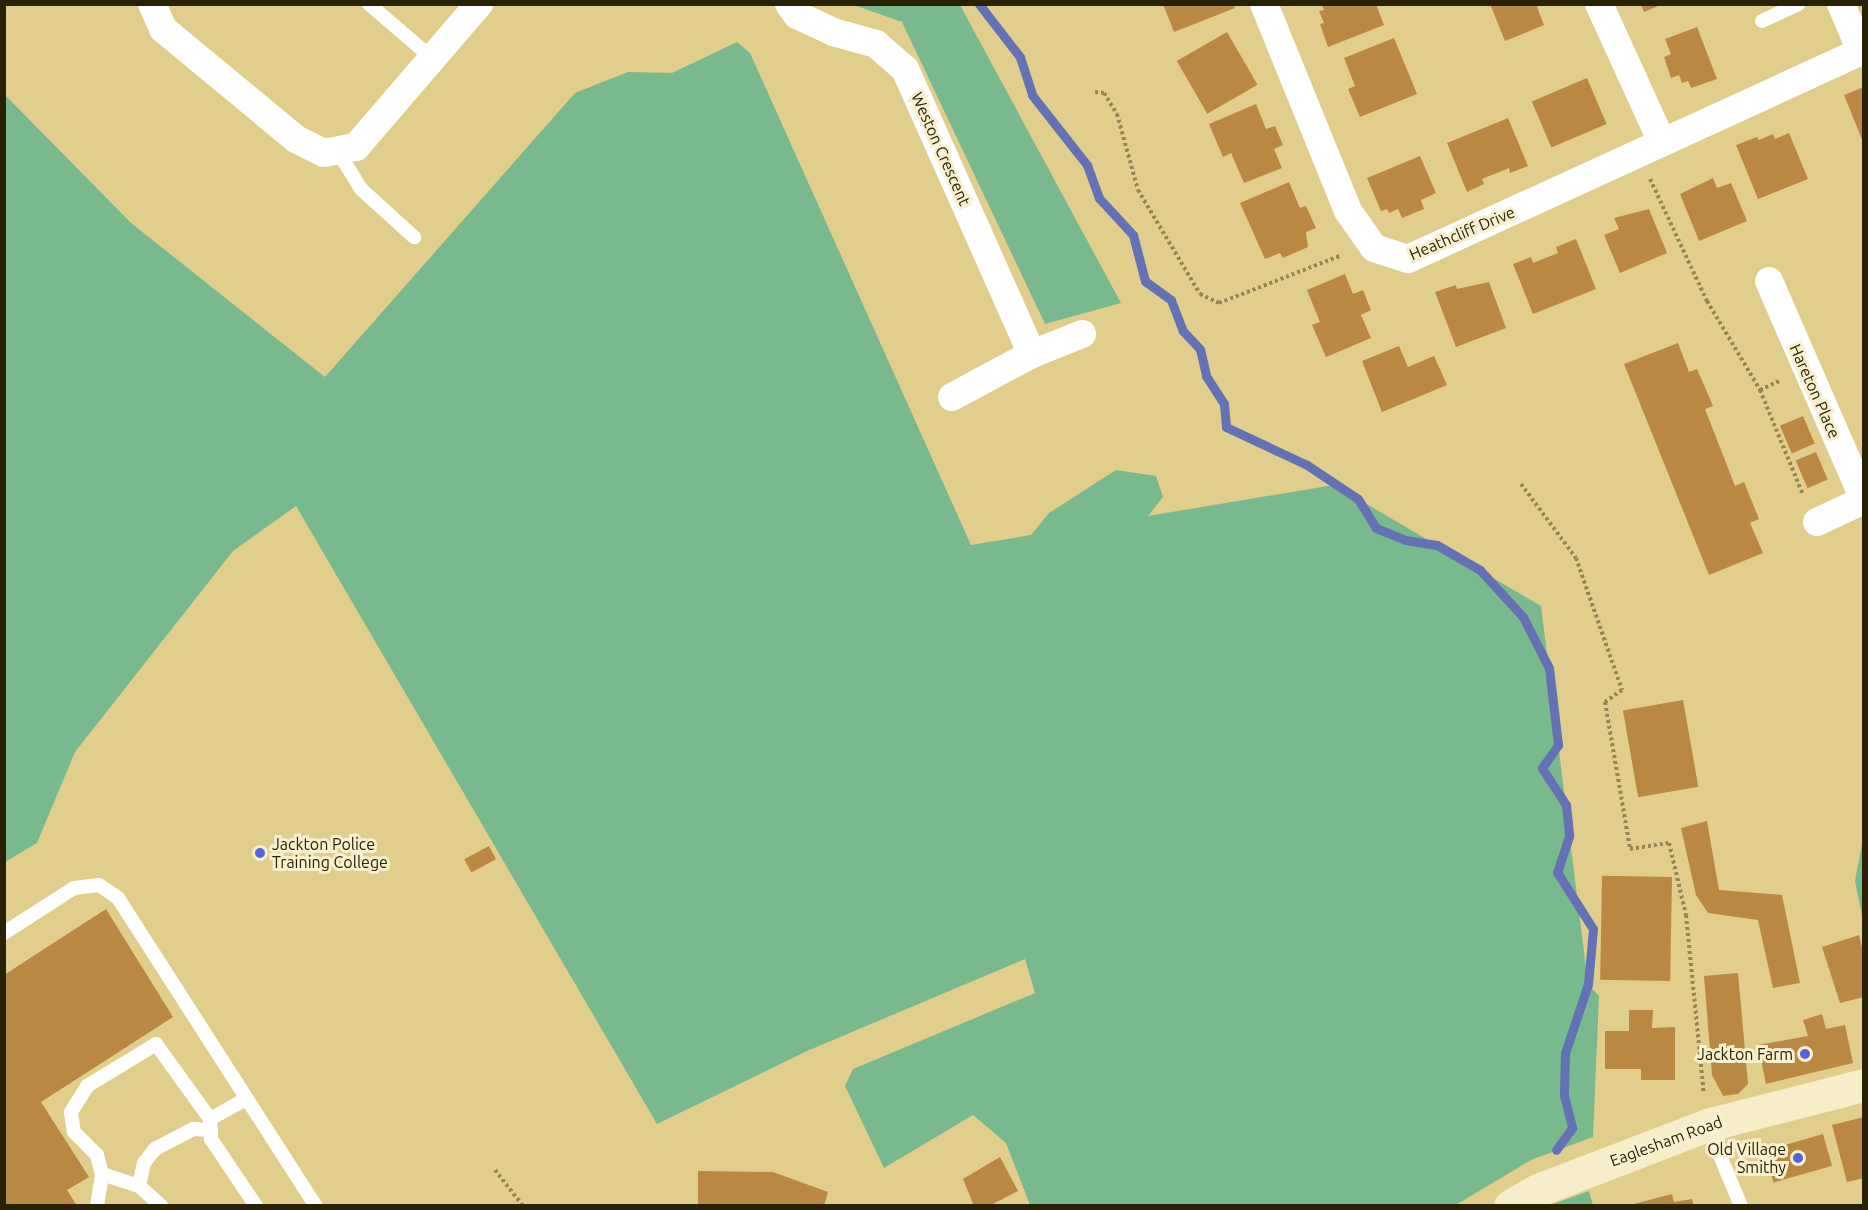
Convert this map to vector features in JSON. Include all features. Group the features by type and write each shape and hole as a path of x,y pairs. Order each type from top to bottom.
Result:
{"main road":[{"name":"Eaglesham Road","path":"1510,1206 1538,1190 1707,1125 1863,1085"}],"street":[{"path":"152,4 163,29 296,140 324,153 356,147 479,4"},
{"name":"Weston Crescent","path":"789,4 796,15 833,32 876,44 905,69 1032,354"},
{"name":"Heathcliff Drive","path":"1264,4 1348,211 1374,248 1408,259 1862,50"},
{"path":"1599,4 1650,148"},
{"path":"1841,4 1862,50"},
{"name":"Hareton Place","path":"1769,281 1863,500 1816,522"},
{"path":"952,397 1032,354 1082,334"}],"lane":[{"path":"369,4 433,59"},
{"path":"1762,21 1798,4"},
{"path":"338,150 361,189 414,237"},
{"path":"4,933 74,888 99,885 118,898 316,1206"},
{"path":"97,1206 102,1174 97,1155 74,1132 71,1112 87,1086 156,1044 183,1077 211,1125 211,1139 256,1206"},
{"path":"139,1186 144,1163 155,1149 193,1129 211,1125 246,1099"},
{"path":"1707,1125 1741,1206"},
{"path":"102,1174 139,1186 161,1206"}],"path":[{"path":"1095,92 1104,93 1117,114 1138,190 1200,294 1219,303 1370,242"},
{"path":"1650,148 1707,301 1760,390 1816,522"},
{"path":"1521,484 1576,558 1622,690 1605,702 1630,849 1669,843 1686,915 1707,1125"},
{"path":"495,1170 523,1206"}],"green space":[{"path":"854,5 960,5 1121,303 1045,324 902,22"},
{"path":"737,42 750,53 971,545 1031,535 1049,513 1116,470 1156,476 1163,497 1148,516 1334,485 1541,606 1588,984 1599,996 1593,1137 1531,1160 1454,1206 1030,1205 1006,1143 973,1115 884,1168 845,1086 853,1069 1035,993 1025,959 807,1051 657,1124 296,506 233,551 75,752 37,843 5,862 5,95 131,223 325,377 575,93 628,72 672,73"},
{"path":"1863,838 1863,921 1855,881"},
{"path":"1589,1191 1593,1205 1551,1205 1556,1203"}],"building":[{"path":"1163,4 1233,4 1235,8 1174,32"},
{"path":"1322,4 1376,4 1384,25 1328,47 1320,24 1324,23 1319,11 1324,10"},
{"path":"1490,4 1543,4 1537,7 1544,25 1505,41"},
{"path":"1641,4 1663,4 1644,12"},
{"path":"1697,27 1717,79 1691,88 1688,81 1682,83 1679,75 1671,78 1664,57 1671,54 1665,39"},
{"path":"1227,32 1258,85 1207,114 1177,61"},
{"path":"1394,38 1417,94 1360,117 1348,89 1355,86 1344,58"},
{"path":"1587,78 1607,124 1551,147 1532,101"},
{"path":"1864,87 1864,142 1863,142 1844,95"},
{"path":"1256,104 1266,129 1275,126 1283,145 1274,149 1282,168 1244,183 1231,153 1223,157 1209,124"},
{"path":"1508,118 1528,166 1510,173 1509,168 1482,179 1484,184 1467,192 1447,143"},
{"path":"1789,133 1808,179 1758,199 1736,145 1757,137 1759,140 1773,134 1775,139"},
{"path":"1420,156 1436,193 1421,200 1424,209 1402,218 1398,209 1389,213 1387,209 1381,211 1367,178"},
{"path":"1713,178 1717,188 1731,183 1747,221 1699,241 1680,194"},
{"path":"1289,182 1300,208 1306,206 1316,228 1306,232 1308,247 1283,258 1280,253 1265,259 1240,203"},
{"path":"1649,209 1667,253 1620,273 1604,235 1619,229 1614,218"},
{"path":"1576,239 1596,289 1533,314 1513,264 1531,257 1533,263 1558,253 1556,247"},
{"path":"1345,274 1353,294 1363,290 1371,310 1361,315 1371,338 1326,357 1312,325 1320,322 1307,290"},
{"path":"1489,282 1506,328 1456,347 1435,292 1456,285 1457,289"},
{"path":"1678,343 1689,372 1697,369 1713,406 1705,409 1735,486 1744,482 1759,519 1750,523 1763,553 1709,575 1624,364"},
{"path":"1399,346 1408,367 1434,356 1447,385 1382,412 1362,361"},
{"path":"1803,416 1815,444 1792,453 1780,426"},
{"path":"1816,452 1828,480 1807,488 1796,461"},
{"path":"1683,700 1698,787 1638,797 1623,711"},
{"path":"1707,821 1719,890 1782,895 1800,983 1773,988 1758,920 1708,913 1696,895 1681,828"},
{"path":"489,846 496,859 471,872 464,859"},
{"path":"1602,876 1672,877 1670,981 1600,980"},
{"path":"106,909 173,1017 41,1102 89,1177 67,1190 77,1206 4,1206 4,975"},
{"path":"1859,935 1864,956 1864,997 1840,1003 1822,947"},
{"path":"1738,973 1748,1084 1738,1094 1723,1096 1712,1075 1704,976"},
{"path":"1629,1010 1653,1010 1652,1028 1675,1027 1675,1080 1641,1080 1641,1069 1605,1069 1605,1031 1629,1031"},
{"name":"Jackton Farm","path":"1822,1014 1826,1029 1845,1025 1853,1063 1766,1084 1758,1045 1808,1036 1803,1020"},
{"path":"1864,1117 1864,1178 1847,1182 1832,1125"},
{"name":"Old Village Smithy","path":"1823,1134 1832,1166 1773,1183 1764,1151"},
{"path":"1000,1157 1018,1191 989,1206 974,1206 963,1179"},
{"path":"698,1171 773,1172 828,1192 824,1206 698,1206"},
{"path":"1672,1194 1674,1202 1692,1199 1694,1206 1626,1206"}],"waterway":[{"path":"979,4 1020,57 1032,95 1087,165 1099,198 1133,235 1145,281 1171,300 1183,331 1200,349 1206,376 1224,404 1226,427 1307,465 1358,499 1376,528 1405,540 1437,545 1480,570 1523,617 1549,668 1558,745 1542,768 1566,805 1569,836 1557,872 1593,929 1588,984 1565,1053 1564,1095 1572,1128 1556,1150"}],"place":[{"name":"Jackton Police Training College","path":"260,853"},
{"name":"Jackton Farm","path":"1805,1054"},
{"name":"Old Village Smithy","path":"1798,1158"}]}
